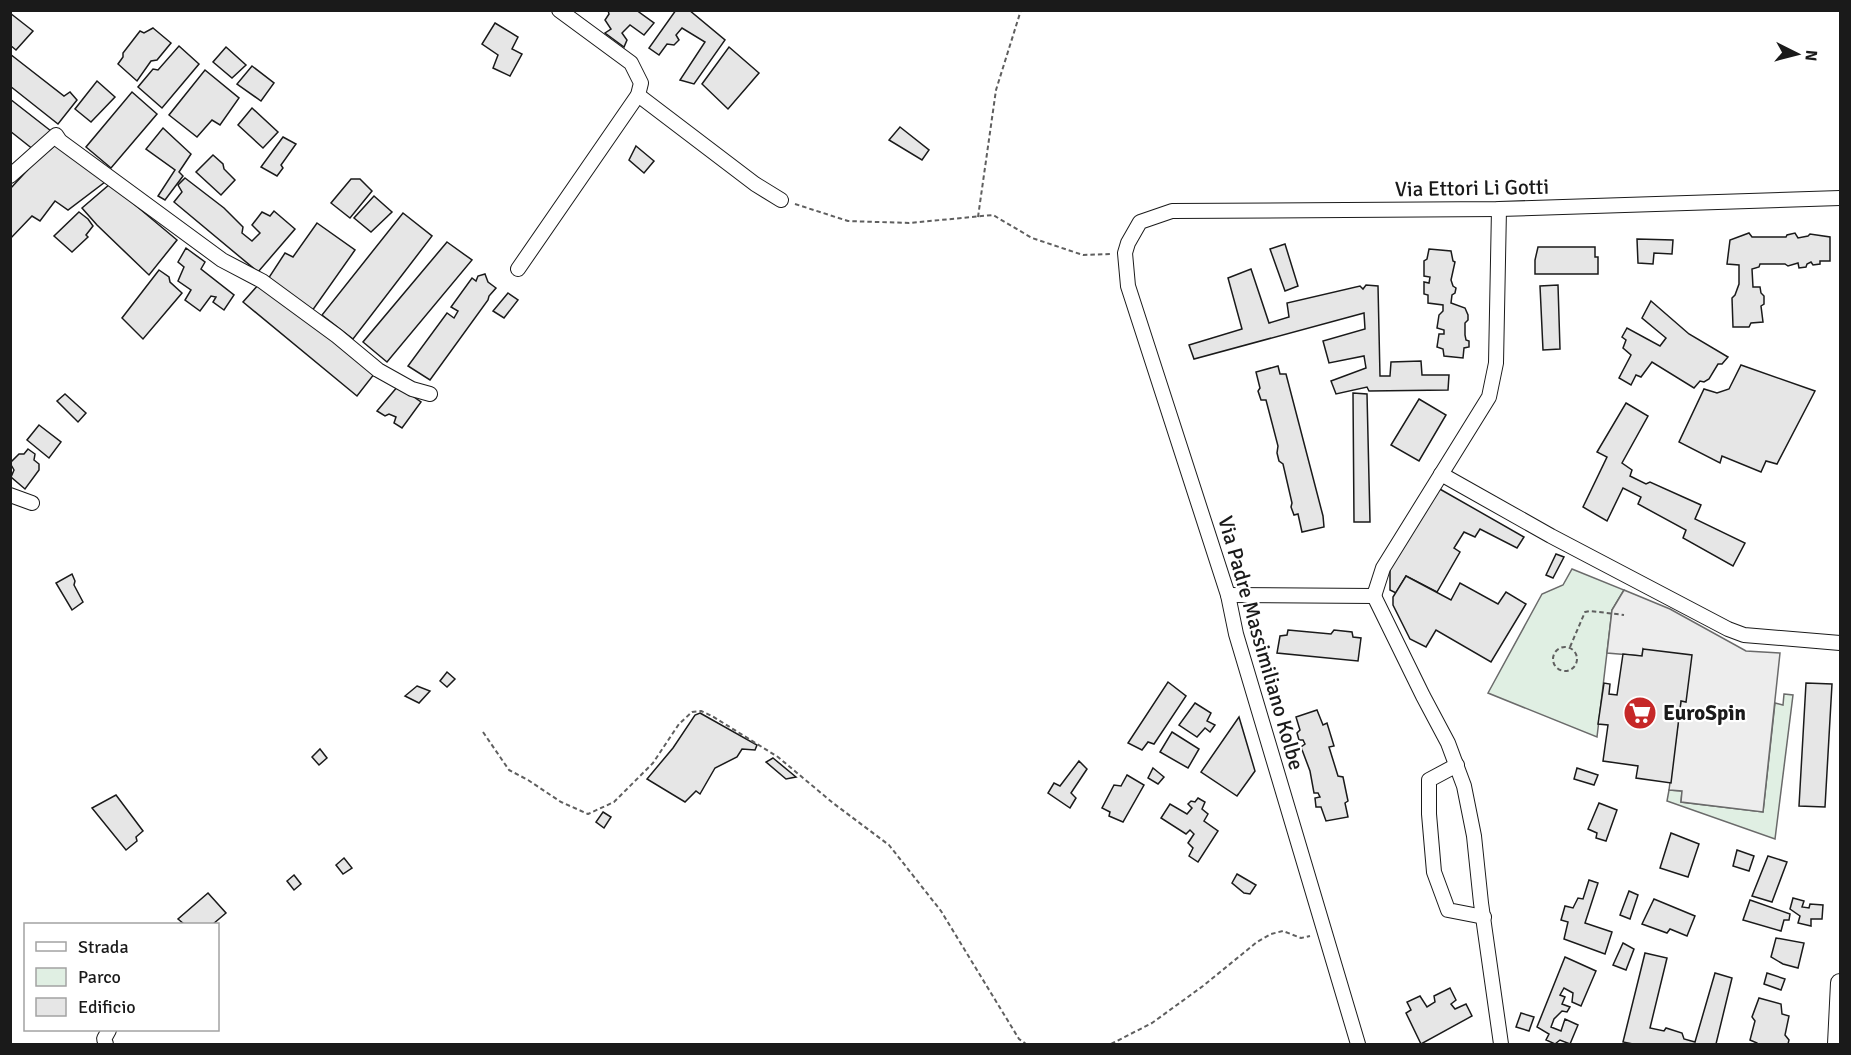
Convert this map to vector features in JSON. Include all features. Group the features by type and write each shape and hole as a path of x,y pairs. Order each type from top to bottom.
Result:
{"main road":[{"path":"1837,1044 1840,983"}],"street":[{"path":"518,269 638,95 641,83 631,63 559,10"},
{"path":"638,95 755,184 781,200"},
{"path":"10,176 57,135 60,141 175,226 222,260 262,281 337,336 378,370 412,389 430,394"},
{"name":"Via Ettori Li Gotti","path":"1125,254 1128,243 1140,222 1172,211 1499,210 1840,198"},
{"path":"1499,210 1496,363 1489,397 1383,568 1374,596 1448,743 1464,786 1474,836 1501,1044"},
{"name":"Via Padre Massimiliano Kolbe","path":"1125,254 1128,286 1228,595 1236,634 1358,1044"},
{"path":"1441,474 1551,536 1728,629 1744,635 1840,643"},
{"path":"10,495 32,503"},
{"path":"1228,595 1374,596"},
{"path":"1456,765 1429,780 1429,814 1434,872 1448,910 1484,917"}],"path":[{"path":"978,217 996,90 1021,10"},
{"path":"781,200 848,221 909,223 993,215 1032,238 1083,255 1125,254"},
{"path":"1570,648 1585,612 1624,615"},
{"path":"1563,646 1570,648 1576,653 1578,660 1576,665 1567,671 1558,669 1553,661 1555,652 1563,646"},
{"path":"483,732 509,770 561,802 588,814 614,802 653,763 679,724 692,712 701,711 712,716 778,757 833,803 889,845 941,911 1019,1039 1026,1044"},
{"path":"1111,1044 1152,1023 1203,986 1257,942 1271,934 1283,931 1301,938 1324,932"}],"green space":[{"path":"1572,569 1624,590 1612,610 1597,737 1488,693 1542,594 1563,585"},
{"path":"1784,694 1793,695 1775,839 1667,801 1669,790 1682,791 1681,802 1763,812 1775,703 1783,705"}],"shaded area":[{"path":"1624,590 1670,609 1746,651 1780,653 1763,812 1681,802 1682,791 1669,790 1681,701 1643,649 1642,656 1607,653 1612,610"}],"building":[{"path":"608,10 636,10 654,23 644,35 630,25 622,33 627,40 624,47 605,33 611,29 605,20 609,14"},
{"path":"676,10 689,10 725,40 694,84 680,80 705,42 682,28 676,35 679,40 674,45 667,44 659,55 649,48"},
{"path":"10,13 33,31 16,50 10,45"},
{"path":"495,23 518,37 512,49 522,54 510,76 493,68 498,55 482,44"},
{"path":"153,28 171,43 157,60 151,61 137,81 118,64 123,53 140,31 144,33"},
{"path":"179,46 199,64 162,108 138,87 153,69 158,70"},
{"path":"226,47 246,65 232,78 213,62"},
{"path":"729,47 759,73 728,109 702,84"},
{"path":"10,54 64,96 70,92 77,100 58,124 10,86"},
{"path":"252,66 274,83 261,101 237,84"},
{"path":"205,70 239,98 220,125 212,120 197,137 169,115"},
{"path":"97,81 115,97 91,122 75,109"},
{"path":"132,92 157,114 111,168 86,147"},
{"path":"10,99 51,131 34,150 10,131"},
{"path":"252,108 278,132 263,148 238,125"},
{"path":"900,127 929,150 922,160 889,140"},
{"path":"163,128 191,154 179,172 183,176 165,200 158,196 175,170 146,149"},
{"path":"283,137 296,144 281,165 283,168 277,176 261,167"},
{"path":"58,143 105,182 68,210 55,201 40,221 32,216 10,239 10,189 34,163"},
{"path":"636,146 654,161 644,173 629,160"},
{"path":"213,155 235,180 221,195 196,172"},
{"path":"185,178 224,208 243,227 242,233 252,241 260,233 252,225 262,212 270,216 274,211 295,229 258,272 174,202 182,192 178,185"},
{"path":"351,179 360,179 372,191 350,218 331,203"},
{"path":"110,184 177,240 149,275 82,208"},
{"path":"374,196 392,212 371,232 354,218"},
{"path":"79,212 93,226 86,235 88,237 72,252 54,236"},
{"path":"403,213 432,236 353,339 322,315"},
{"path":"317,223 355,250 312,311 268,279 285,253 293,257"},
{"path":"1749,233 1752,237 1786,237 1795,233 1798,238 1810,234 1830,237 1830,261 1820,261 1820,264 1813,265 1811,262 1806,267 1799,268 1798,263 1788,266 1760,264 1759,267 1752,269 1753,287 1760,287 1764,296 1764,304 1761,306 1763,322 1751,323 1749,327 1733,327 1732,298 1739,284 1739,265 1727,264 1730,240"},
{"path":"1637,239 1673,240 1672,254 1654,253 1653,264 1638,263"},
{"path":"447,242 472,260 387,362 363,342"},
{"path":"1285,244 1298,286 1285,291 1270,249"},
{"path":"1538,247 1595,247 1595,257 1598,257 1598,274 1535,274"},
{"path":"186,248 205,262 201,269 234,295 224,310 213,302 216,297 211,296 200,311 185,300 191,290 178,281 184,267 178,262"},
{"path":"1429,249 1451,251 1455,262 1451,280 1456,288 1451,303 1465,308 1468,315 1465,335 1466,340 1469,341 1469,347 1464,348 1463,358 1444,356 1443,349 1437,347 1439,334 1444,334 1444,330 1437,328 1443,305 1428,303 1428,295 1424,294 1424,282 1429,283 1430,277 1424,276 1424,261 1427,259"},
{"path":"1251,269 1269,323 1289,317 1287,303 1360,286 1363,289 1366,285 1378,286 1380,376 1390,376 1391,362 1421,361 1422,375 1449,375 1448,390 1369,391 1367,387 1336,394 1331,381 1366,368 1364,356 1329,363 1323,341 1365,329 1364,313 1194,359 1189,345 1242,329 1228,278"},
{"path":"159,270 169,277 170,282 182,293 143,339 122,318"},
{"path":"485,274 488,282 496,288 430,380 408,366 447,313 454,318 458,311 451,307 472,278 476,281 478,276"},
{"path":"259,284 375,373 357,396 243,302"},
{"path":"1558,285 1560,349 1543,350 1540,286"},
{"path":"508,293 518,300 504,318 493,311"},
{"path":"1651,301 1689,334 1728,357 1722,364 1718,364 1709,379 1704,382 1700,381 1694,388 1652,362 1641,377 1636,375 1631,385 1619,378 1631,355 1623,348 1626,340 1622,337 1627,328 1660,346 1666,338 1642,318"},
{"path":"1741,365 1815,391 1777,464 1766,461 1761,472 1722,456 1720,463 1679,442 1704,389 1717,393 1729,389"},
{"path":"1278,366 1280,374 1286,374 1323,516 1324,527 1302,532 1298,514 1294,515 1291,507 1283,464 1279,461 1278,446 1266,400 1261,400 1258,391 1260,388 1256,372"},
{"path":"398,386 421,402 402,428 394,423 396,417 389,414 385,416 377,411"},
{"path":"1353,393 1367,394 1370,522 1354,522"},
{"path":"65,394 86,413 78,422 57,401"},
{"path":"1419,399 1446,415 1419,461 1391,445"},
{"path":"1626,403 1648,416 1622,463 1632,470 1630,476 1646,484 1650,482 1701,505 1695,519 1745,543 1733,566 1683,538 1686,530 1638,504 1641,497 1623,488 1607,521 1583,507 1607,457 1597,452"},
{"path":"39,425 61,442 49,458 27,440"},
{"path":"28,449 35,454 34,460 39,464 39,470 25,489 11,477 14,470 10,463"},
{"path":"1438,488 1524,537 1517,548 1480,529 1475,537 1464,532 1454,548 1460,552 1437,592 1406,576 1396,593 1390,590 1390,567"},
{"path":"1556,554 1564,557 1553,578 1546,575"},
{"path":"72,574 74,585 83,602 72,610 56,583"},
{"path":"1406,576 1451,600 1460,583 1498,604 1506,592 1526,604 1491,662 1436,630 1426,647 1410,639 1393,605 1393,597"},
{"path":"1288,630 1331,634 1334,630 1352,632 1353,637 1361,638 1358,661 1277,653 1280,636 1287,635"},
{"name":"EuroSpin","path":"1643,649 1692,655 1686,702 1681,701 1671,783 1636,778 1638,766 1603,761 1608,725 1598,724 1604,683 1610,684 1609,694 1617,695 1623,654 1642,656"},
{"path":"447,672 455,679 447,687 440,681"},
{"path":"1168,682 1186,696 1154,744 1148,742 1142,750 1128,743"},
{"path":"1806,683 1832,684 1825,807 1799,806"},
{"path":"417,686 430,691 419,703 405,696"},
{"path":"1195,703 1211,713 1207,721 1215,725 1210,732 1205,728 1197,737 1179,725"},
{"path":"1317,710 1323,725 1327,723 1334,746 1329,747 1338,776 1343,777 1348,801 1345,803 1348,817 1326,821 1321,807 1316,807 1315,798 1320,797 1318,793 1314,793 1310,771 1301,747 1305,744 1303,740 1299,740 1297,733 1300,730 1296,717"},
{"path":"700,713 757,745 755,750 742,749 737,757 715,768 700,794 696,791 685,802 647,779 673,748 695,715"},
{"path":"1239,717 1255,771 1237,796 1201,772"},
{"path":"1172,732 1199,749 1188,768 1160,752"},
{"path":"320,749 327,758 319,765 312,757"},
{"path":"773,758 796,777 786,779 766,762"},
{"path":"1079,761 1087,769 1071,793 1076,798 1070,808 1048,793 1054,783 1060,786"},
{"path":"1153,768 1164,777 1158,784 1148,778"},
{"path":"1577,768 1598,775 1594,785 1574,779"},
{"path":"1127,775 1144,785 1123,822 1109,816 1110,812 1102,808 1114,785 1121,786"},
{"path":"116,795 143,831 136,837 137,841 126,850 92,808"},
{"path":"1198,798 1205,802 1202,809 1208,814 1204,821 1218,831 1198,862 1189,856 1193,848 1188,843 1194,834 1190,830 1186,834 1161,818 1170,804 1187,814 1192,808 1188,804 1191,801 1195,802"},
{"path":"1599,803 1617,810 1606,841 1596,838 1597,833 1588,829"},
{"path":"603,812 611,817 604,828 596,822"},
{"path":"1671,833 1699,844 1688,877 1660,868"},
{"path":"1737,850 1754,856 1749,871 1733,866"},
{"path":"1768,856 1787,862 1772,902 1752,896"},
{"path":"344,858 352,868 343,874 336,865"},
{"path":"1237,874 1256,885 1250,894 1244,893 1232,883"},
{"path":"294,875 301,884 294,890 287,881"},
{"path":"1589,880 1598,883 1585,923 1612,932 1605,954 1564,939 1568,922 1561,920 1565,906 1573,908 1578,898 1583,899"},
{"path":"1629,891 1638,895 1630,919 1620,915"},
{"path":"208,893 226,913 214,923 183,923 178,919"},
{"path":"1793,898 1804,901 1802,907 1809,908 1810,904 1823,905 1822,919 1811,919 1811,926 1798,923 1800,916 1790,909"},
{"path":"1654,899 1695,916 1687,936 1670,929 1667,933 1642,924"},
{"path":"1750,900 1790,914 1789,920 1784,920 1781,931 1743,920"},
{"path":"1776,938 1804,943 1798,968 1783,964 1771,957"},
{"path":"1623,943 1634,949 1626,970 1613,965"},
{"path":"1645,953 1667,958 1650,1028 1664,1031 1666,1028 1682,1033 1684,1039 1695,1042 1715,973 1732,978 1716,1044 1623,1042"},
{"path":"1565,957 1596,971 1581,1006 1572,1002 1573,993 1564,988 1560,995 1565,997 1562,1004 1570,1007 1567,1012 1562,1011 1554,1019 1551,1027 1561,1031 1565,1019 1578,1025 1570,1044 1560,1040 1555,1044 1546,1040 1549,1034 1537,1027"},
{"path":"1767,973 1785,979 1781,990 1764,984"},
{"path":"1450,988 1456,1000 1451,1004 1455,1009 1466,1004 1472,1016 1421,1044 1406,1013 1411,1010 1407,1002 1420,996 1427,1007 1435,1002 1434,996"},
{"path":"1759,998 1781,1004 1782,1014 1789,1016 1785,1035 1789,1040 1788,1044 1757,1044 1750,1040 1755,1021 1752,1017"},
{"path":"1521,1013 1534,1017 1529,1031 1516,1027"}],"place":[{"name":"EuroSpin","path":"1640,713"}]}
